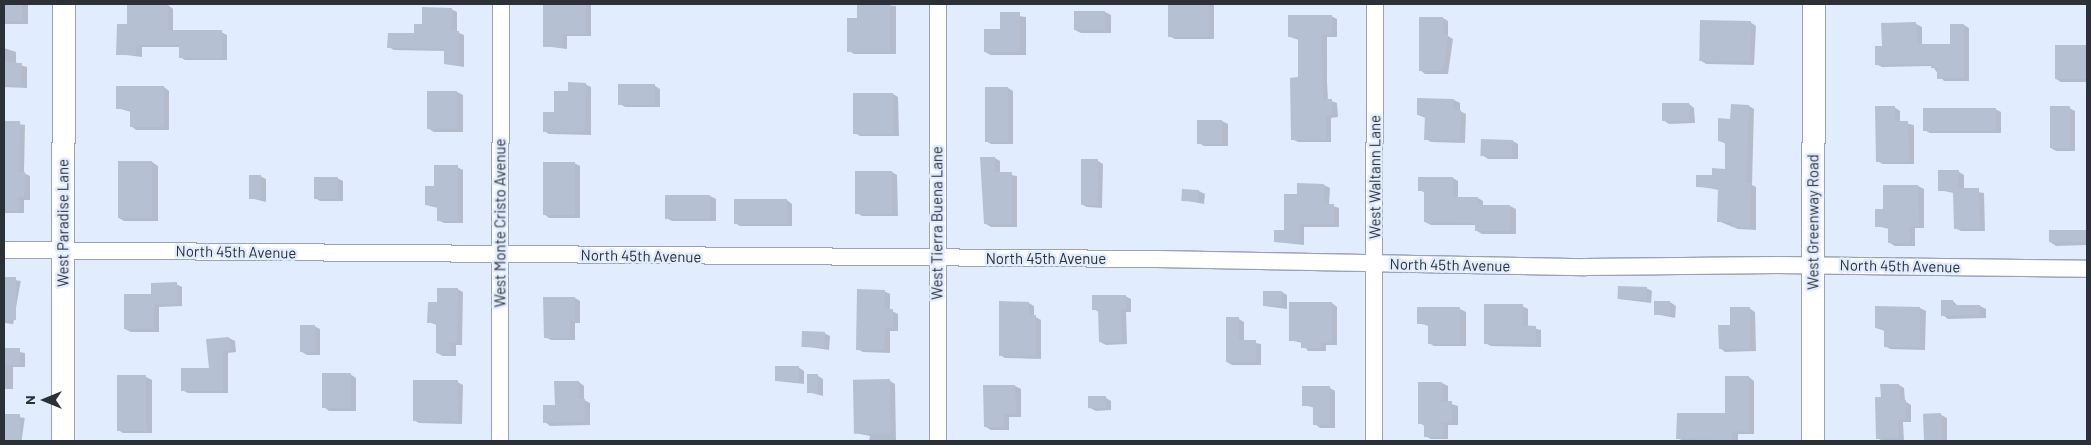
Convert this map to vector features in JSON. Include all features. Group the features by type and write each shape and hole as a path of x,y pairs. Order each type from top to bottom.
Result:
{"street":[{"name":"West Paradise Lane","path":"62,441 64,4"},
{"name":"West Monte Cristo Avenue","path":"500,441 501,4"},
{"name":"West Tierra Buena Lane","path":"938,4 938,441"},
{"name":"West Waltann Lane","path":"1374,441 1375,4"},
{"name":"West Greenway Road","path":"1813,441 1814,4"},
{"name":"North 45th Avenue","path":"4,250 937,258 1374,264 2087,269"}],"building":[{"path":"4,4 22,4 22,21 4,21"},
{"path":"127,4 168,4 168,30 222,30 222,58 179,58 179,45 136,45 136,55 116,55 117,24 127,24"},
{"path":"543,4 586,4 586,34 562,34 562,47 543,47"},
{"path":"857,4 890,4 890,52 847,52 847,18 857,18"},
{"path":"1168,4 1209,4 1209,37 1168,37"},
{"path":"422,7 452,8 451,31 459,31 458,65 444,64 444,49 387,48 388,33 414,33 414,24 422,24"},
{"path":"1074,11 1105,11 1105,30 1074,30"},
{"path":"1000,12 1020,12 1020,52 984,52 984,29 1000,29"},
{"path":"1288,15 1332,15 1332,35 1321,35 1323,99 1332,99 1332,115 1326,115 1326,140 1291,140 1290,78 1298,77 1298,37 1288,37"},
{"path":"1419,17 1443,17 1443,34 1448,34 1443,71 1419,71"},
{"path":"1700,20 1751,21 1750,62 1699,61"},
{"path":"1916,22 1917,44 1950,44 1950,24 1964,24 1964,78 1937,79 1937,68 1931,68 1931,64 1875,65 1875,46 1882,46 1881,23"},
{"path":"2055,45 2087,45 2087,79 2055,79"},
{"path":"4,62 22,63 21,86 4,85"},
{"path":"568,82 586,83 585,132 543,132 543,112 554,112 554,91 568,91"},
{"path":"618,84 655,84 655,105 618,105"},
{"path":"116,86 164,86 164,127 130,127 130,109 116,109"},
{"path":"985,87 1008,87 1008,142 985,142"},
{"path":"427,91 457,91 457,129 427,129"},
{"path":"853,93 893,93 893,134 853,134"},
{"path":"1417,98 1454,99 1454,110 1461,110 1460,140 1424,140 1425,115 1417,115"},
{"path":"1662,103 1689,103 1689,121 1662,121"},
{"path":"1731,104 1749,105 1746,183 1751,183 1750,227 1731,227 1732,222 1717,222 1718,188 1696,187 1696,175 1712,175 1712,168 1725,169 1725,142 1718,141 1718,118 1730,119"},
{"path":"1875,106 1895,106 1895,121 1908,121 1909,161 1876,162"},
{"path":"2050,106 2070,106 2070,148 2050,148"},
{"path":"1923,108 1996,108 1996,131 1923,131"},
{"path":"1197,120 1222,120 1222,144 1197,144"},
{"path":"4,121 20,121 19,172 25,172 25,197 19,197 19,211 4,211"},
{"path":"1481,139 1513,140 1512,157 1480,156"},
{"path":"980,157 995,157 995,172 1012,172 1012,224 984,224"},
{"path":"1081,159 1098,159 1098,205 1081,205"},
{"path":"118,161 152,161 152,218 118,218"},
{"path":"543,162 575,162 575,215 543,215"},
{"path":"434,165 458,165 458,221 437,221 437,205 425,205 425,186 434,186"},
{"path":"1938,170 1959,170 1958,188 1979,188 1980,229 1954,229 1953,191 1938,191"},
{"path":"855,171 892,171 892,214 855,214"},
{"path":"249,175 261,175 261,199 249,199"},
{"path":"314,177 338,177 338,199 314,199"},
{"path":"1418,177 1453,177 1453,197 1478,197 1478,205 1510,205 1510,231 1475,231 1475,223 1424,222 1424,191 1418,191"},
{"path":"1297,183 1324,184 1324,204 1334,204 1334,224 1299,224 1299,243 1274,242 1274,230 1284,230 1284,194 1297,194"},
{"path":"1883,185 1918,185 1919,226 1910,226 1910,243 1888,243 1888,227 1875,227 1875,209 1883,209"},
{"path":"1182,189 1199,190 1198,202 1181,201"},
{"path":"665,195 710,195 710,219 665,219"},
{"path":"734,199 787,199 787,224 734,224"},
{"path":"2049,230 2087,230 2087,242 2049,242"},
{"path":"4,277 16,277 16,320 4,320"},
{"path":"177,282 177,304 154,304 154,329 124,329 124,294 151,294 151,283"},
{"path":"1618,286 1647,287 1647,300 1618,299"},
{"path":"437,288 458,288 457,343 451,343 450,354 436,353 436,323 427,323 428,302 437,302"},
{"path":"857,289 885,290 884,309 893,309 893,328 885,328 884,350 856,350"},
{"path":"1263,291 1282,291 1282,306 1263,306"},
{"path":"1092,295 1126,295 1126,309 1121,309 1122,342 1099,342 1098,310 1092,310"},
{"path":"543,297 575,297 575,321 570,320 570,338 544,338"},
{"path":"1941,300 1953,300 1953,305 1980,305 1980,315 1941,316"},
{"path":"999,301 1029,302 1029,315 1036,315 1036,356 999,356"},
{"path":"1654,301 1670,301 1670,315 1654,315"},
{"path":"1289,302 1332,302 1332,343 1321,343 1321,348 1301,348 1301,341 1289,341"},
{"path":"1484,304 1523,304 1522,325 1536,326 1536,344 1484,344"},
{"path":"1875,306 1920,307 1920,347 1884,347 1884,329 1875,328"},
{"path":"1417,307 1460,307 1460,344 1428,344 1428,324 1417,324"},
{"path":"1730,307 1750,307 1750,349 1719,349 1718,325 1730,325"},
{"path":"1226,317 1239,317 1239,340 1256,340 1256,362 1226,362"},
{"path":"300,325 315,325 315,352 300,352"},
{"path":"802,331 825,332 824,348 801,347"},
{"path":"229,337 231,350 223,351 223,391 181,391 181,368 209,368 206,339"},
{"path":"4,348 20,348 20,365 4,365"},
{"path":"775,366 799,366 799,381 775,381"},
{"path":"322,373 351,373 351,408 322,408"},
{"path":"807,374 818,374 818,393 807,393"},
{"path":"117,375 146,375 146,431 117,431"},
{"path":"1725,376 1749,376 1749,432 1732,431 1732,440 1676,439 1677,413 1725,413"},
{"path":"890,379 891,433 854,434 853,380"},
{"path":"413,380 458,380 458,421 413,421"},
{"path":"554,381 579,381 579,399 585,399 585,422 543,423 543,405 555,405"},
{"path":"1418,382 1442,382 1443,401 1452,401 1452,423 1443,423 1443,437 1424,437 1424,424 1418,424"},
{"path":"1880,384 1899,384 1900,400 1906,400 1906,420 1898,420 1899,438 1876,439 1875,397 1881,397"},
{"path":"983,385 1015,385 1016,414 1004,414 1004,427 984,427"},
{"path":"1302,386 1330,386 1330,425 1313,425 1313,406 1302,406"},
{"path":"1088,396 1106,396 1106,408 1088,408"},
{"path":"1941,413 1942,440 1924,441 1923,414"},
{"path":"4,414 20,414 20,441 4,441"}]}
